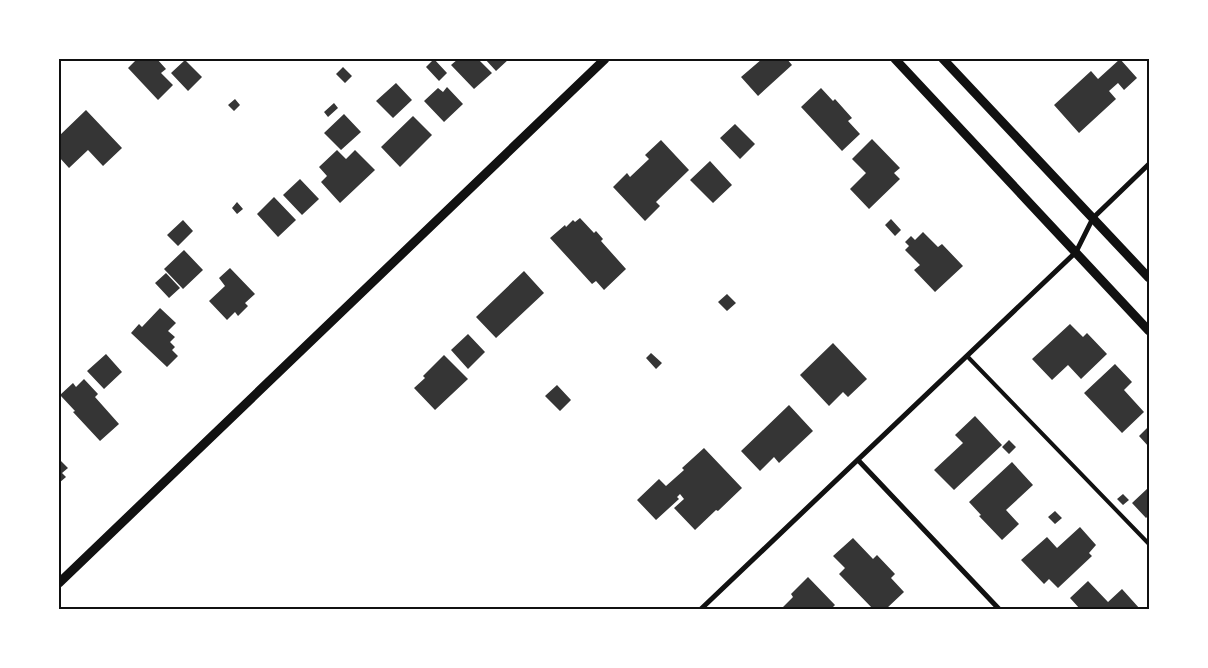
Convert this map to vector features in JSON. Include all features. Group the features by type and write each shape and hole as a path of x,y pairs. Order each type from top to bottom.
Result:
{"street":[{"path":"59,582 605,59"},
{"path":"895,59 1149,330"},
{"path":"943,59 1149,278"},
{"path":"701,609 1076,252 1093,218 1149,164"},
{"path":"858,460 999,609"}],"lane":[{"path":"967,356 1149,544"}],"building":[{"path":"137,59 157,59 166,69 161,73 173,85 158,100 128,68"},
{"path":"434,59 447,73 439,81 426,67"},
{"path":"458,59 478,59 492,73 474,89 451,65"},
{"path":"485,59 509,59 496,71"},
{"path":"762,59 787,59 792,65 758,96 741,77"},
{"path":"1120,59 1137,78 1124,90 1118,83 1109,91 1116,99 1079,133 1054,105 1091,71 1098,79"},
{"path":"185,60 202,77 188,91 171,73"},
{"path":"343,67 352,76 345,83 336,74"},
{"path":"396,83 412,100 393,118 376,101"},
{"path":"447,87 463,104 444,122 424,101 438,88 443,92"},
{"path":"821,88 833,101 835,99 852,118 848,121 860,134 842,151 801,107"},
{"path":"235,99 240,105 234,111 228,105"},
{"path":"334,103 338,108 328,117 324,112"},
{"path":"86,110 122,148 103,166 88,150 69,168 59,157 59,136"},
{"path":"344,114 361,132 341,150 324,133"},
{"path":"413,116 432,135 400,167 381,147"},
{"path":"735,124 755,144 740,159 720,138"},
{"path":"872,139 900,168 894,173 900,179 869,209 850,189 866,173 852,159"},
{"path":"661,140 689,170 656,202 660,206 645,221 613,187 627,173 630,177 649,159 645,155"},
{"path":"337,150 346,159 355,150 375,170 340,203 321,182 327,176 319,167"},
{"path":"710,161 732,185 713,203 690,180"},
{"path":"300,179 319,199 302,215 283,195"},
{"path":"274,197 296,220 278,237 257,214"},
{"path":"237,202 243,209 237,214 232,208"},
{"path":"580,218 594,233 596,231 603,239 601,241 626,269 604,290 596,281 592,284 550,238 565,225 566,227 573,220 575,222"},
{"path":"891,219 901,230 895,236 885,225"},
{"path":"183,220 193,231 178,246 167,235"},
{"path":"923,232 938,247 942,244 963,266 935,292 914,270 920,265 905,250 909,246 905,242 911,236 915,240"},
{"path":"184,250 203,270 183,289 164,269"},
{"path":"230,268 255,294 245,303 248,306 238,316 235,312 227,320 209,301 225,286 219,278"},
{"path":"524,271 544,293 496,338 476,317"},
{"path":"166,273 180,288 169,298 155,283"},
{"path":"727,294 736,303 727,311 718,302"},
{"path":"160,308 176,323 168,331 175,337 170,342 175,347 172,350 178,356 167,367 131,333 139,324 142,327"},
{"path":"1070,324 1083,337 1087,333 1107,354 1081,379 1068,365 1052,380 1032,359"},
{"path":"468,334 485,352 468,369 451,350"},
{"path":"833,343 867,379 848,397 843,392 829,406 800,375"},
{"path":"651,353 662,363 656,369 646,358"},
{"path":"106,354 122,372 104,389 87,371"},
{"path":"444,355 468,379 435,410 414,388"},
{"path":"1115,364 1132,382 1124,390 1144,412 1122,433 1084,393"},
{"path":"84,379 98,394 95,397 119,424 100,441 60,395 73,383 76,387"},
{"path":"557,385 571,400 560,411 545,396"},
{"path":"789,405 813,431 779,463 774,457 760,471 741,451"},
{"path":"975,416 1002,445 954,490 934,470 963,443 955,435"},
{"path":"1149,426 1149,447 1139,436"},
{"path":"1009,440 1016,447 1009,454 1002,447"},
{"path":"704,448 742,488 695,530 674,508 684,499 680,494 677,497 679,499 656,520 637,500 659,479 666,486"},
{"path":"59,459 68,468 62,473 66,477 59,483"},
{"path":"1012,462 1033,485 1006,510 1019,524 1002,540 979,516 981,515 969,502"},
{"path":"1148,488 1149,515 1146,518 1132,503"},
{"path":"1123,494 1129,500 1123,505 1117,499"},
{"path":"1055,511 1062,518 1055,524 1048,517"},
{"path":"1080,527 1096,545 1089,553 1092,556 1058,588 1049,579 1044,584 1021,560 1047,537 1057,548"},
{"path":"853,538 873,559 877,555 895,574 891,578 904,592 886,609 873,609 839,574 845,568 833,556"},
{"path":"808,577 835,605 831,609 781,609 793,597 791,594"},
{"path":"1088,581 1108,602 1122,589 1140,609 1080,609 1070,598"}]}
